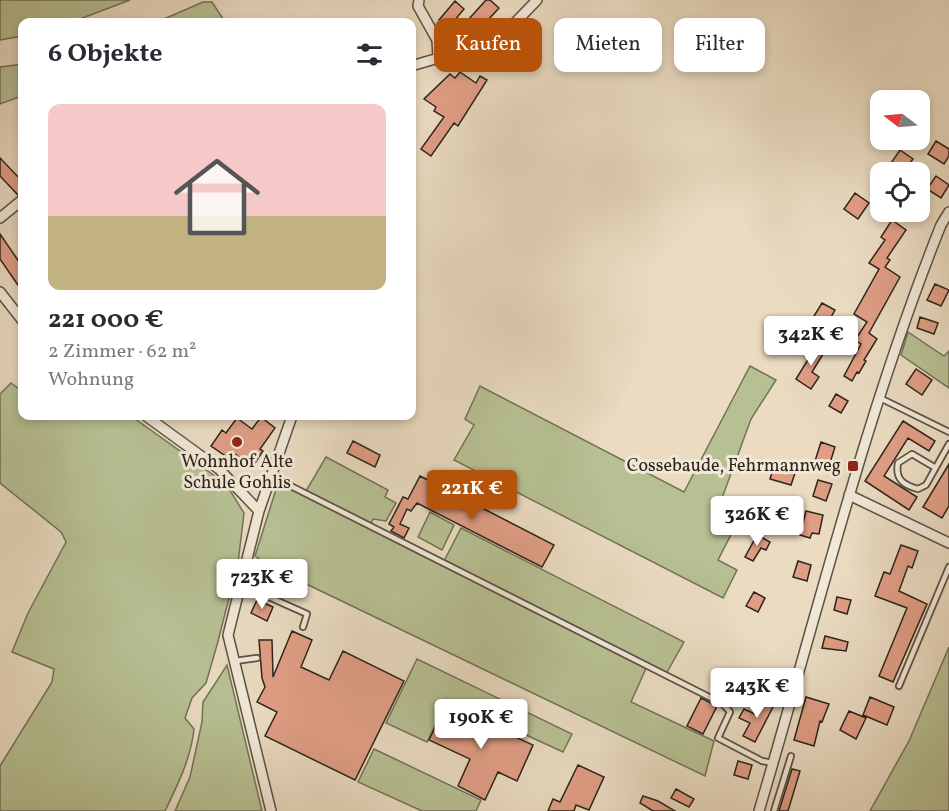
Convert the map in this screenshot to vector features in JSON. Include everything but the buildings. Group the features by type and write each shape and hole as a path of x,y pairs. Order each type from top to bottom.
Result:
{"street":[{"path":"419,0 418,6 434,35"},
{"path":"520,18 537,0"},
{"path":"416,64 434,58"},
{"path":"0,218 18,203"},
{"path":"759,811 849,495 908,309 941,225 949,212"},
{"path":"0,292 18,315"},
{"path":"155,420 219,469 259,511"},
{"path":"271,811 228,634 259,511 291,420"},
{"path":"849,495 949,543"}],"lane":[{"path":"880,398 949,432"},
{"path":"934,467 923,458 912,454 898,463 896,472 900,481 918,489 926,485 934,467 949,444"},
{"path":"271,476 723,704 730,712 718,738 762,761 773,763"},
{"path":"899,686 949,567"},
{"path":"240,584 307,614 303,627"},
{"path":"235,662 257,658"},
{"path":"723,704 730,692"},
{"path":"774,811 791,756"}],"green space":[{"path":"0,0 130,0 83,18 18,18 18,37 0,40"},
{"path":"203,2 212,2 222,18 166,18"},
{"path":"18,65 18,97 0,104 0,67"},
{"path":"908,332 944,356 949,351 949,388 901,355"},
{"path":"750,366 776,380 751,419 718,509 739,519 718,560 737,570 723,598 454,460 474,425 465,419 480,386 684,492"},
{"path":"11,383 18,388 18,420 137,420 226,484 244,513 238,563 217,645 206,683 192,698 185,718 194,729 190,750 165,811 0,811 0,766 52,682 54,669 12,652 28,613 66,542 61,532 0,483 0,394"},
{"path":"326,457 388,490 385,497 396,503 386,521 373,519 371,524 444,561 461,528 684,642 666,674 648,664 631,702 714,741 705,776 269,566 255,556 281,478 306,491"},
{"path":"430,512 454,525 442,550 418,537"},
{"path":"949,647 949,811 870,811 909,741"},
{"path":"417,659 572,734 563,752 448,699 427,742 386,723"},
{"path":"227,665 262,811 175,811 190,777 202,722 203,702"},
{"path":"374,749 481,800 476,811 422,811 358,782"}],"place":[{"name":"Wohnhof Alte Schule Gohlis","path":"237,442"},
{"name":"Cossebaude, Fehrmannweg","path":"853,466"}]}
